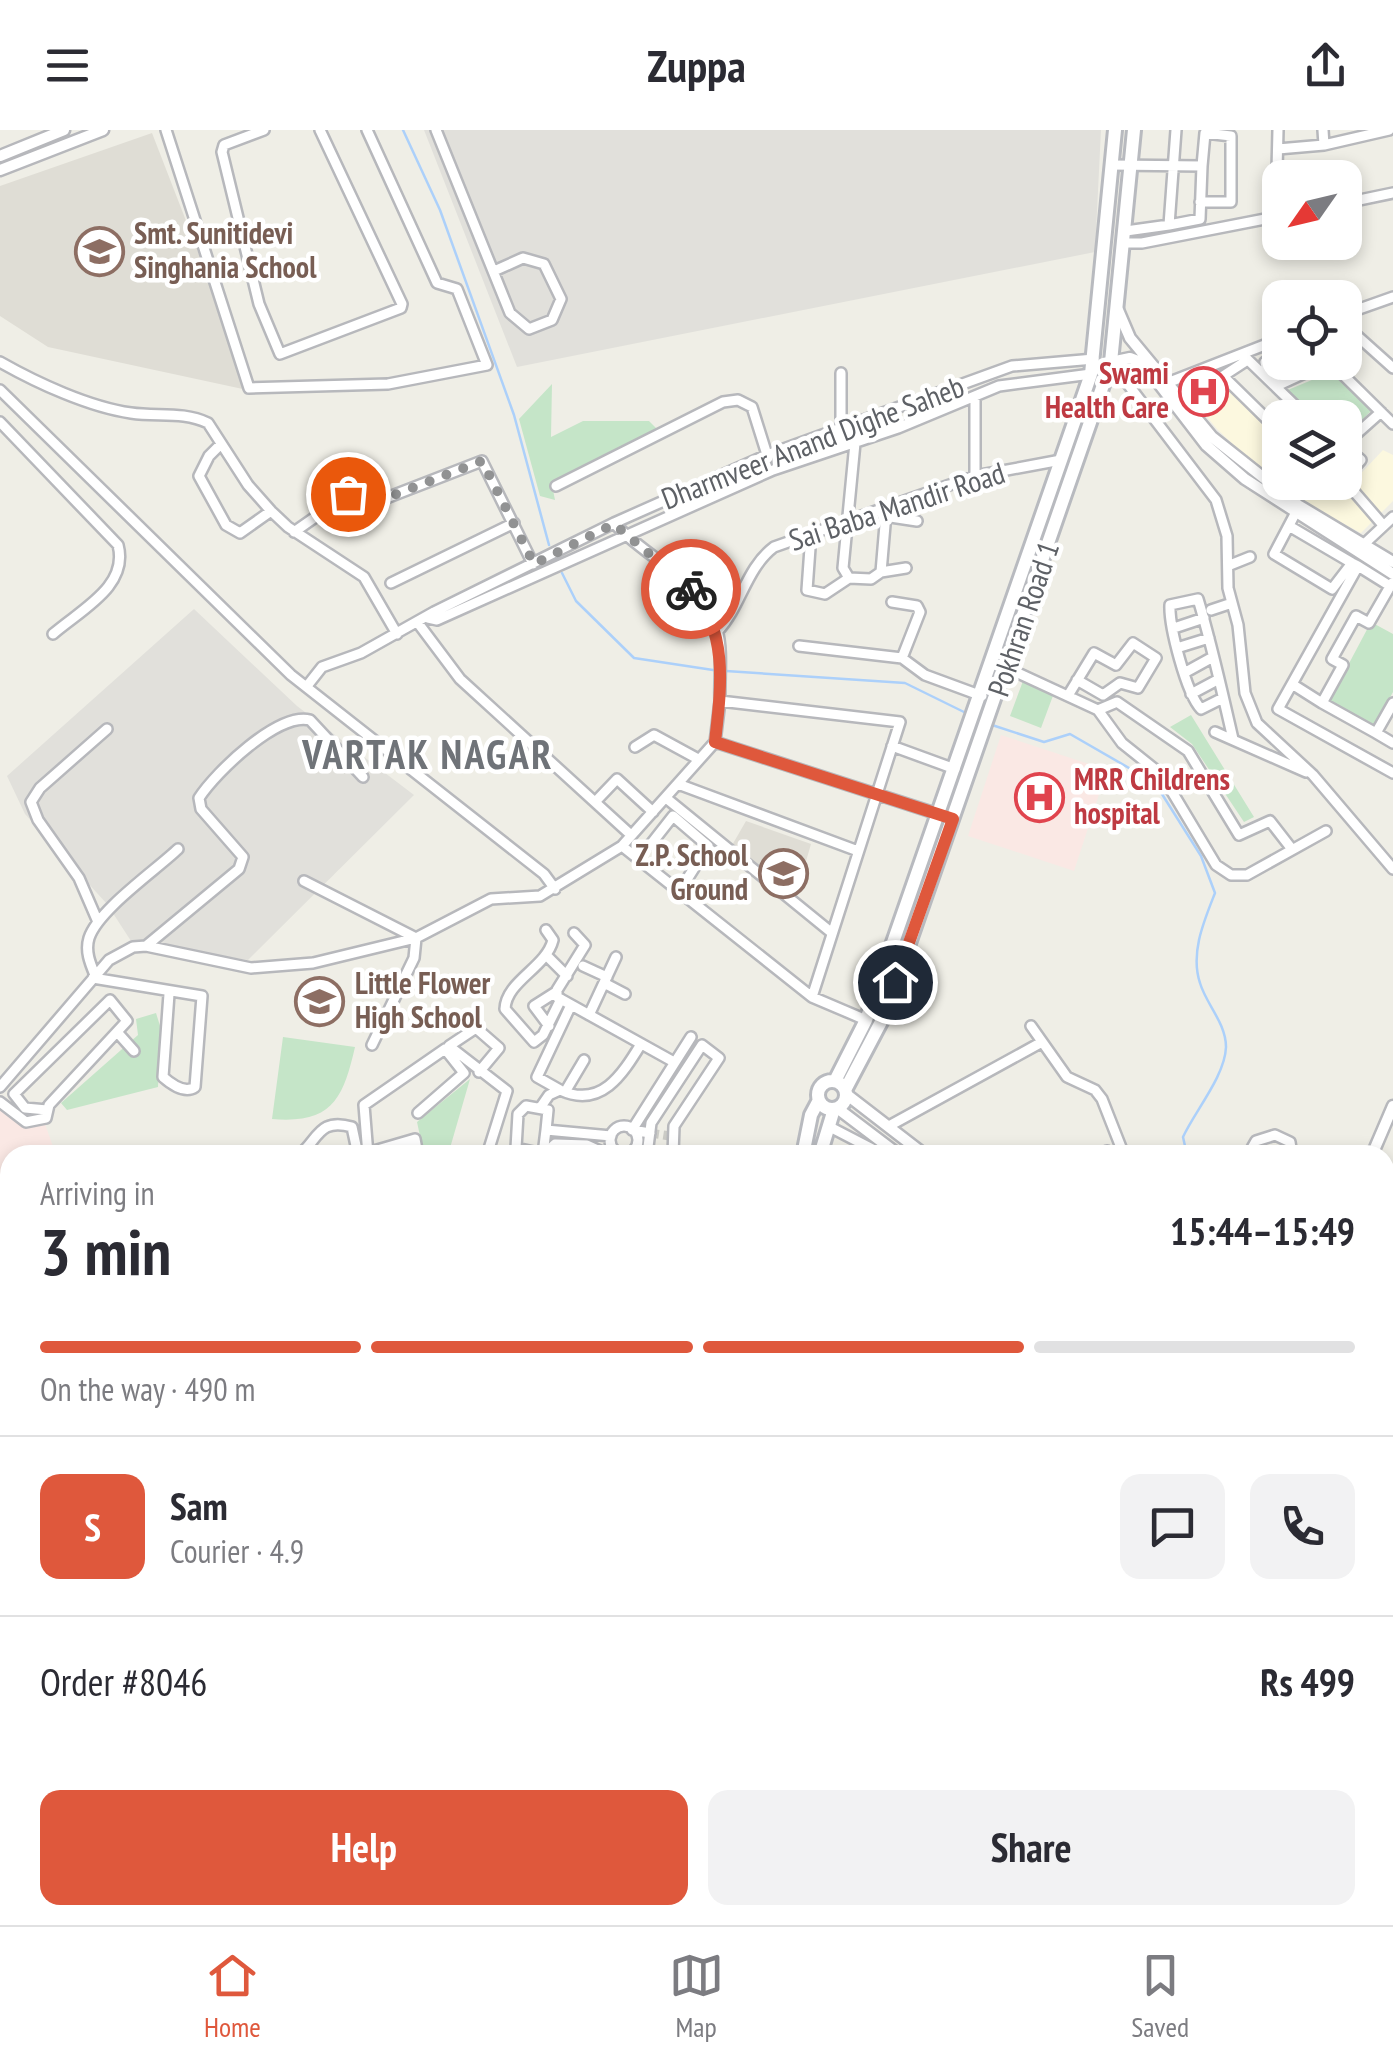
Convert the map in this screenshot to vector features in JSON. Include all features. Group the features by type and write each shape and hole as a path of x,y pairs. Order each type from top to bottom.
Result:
{"main road":[{"name":"Pokhran Road 1","path":"842,1088 876,1035 946,817 955,769 1090,374 1115,130"},
{"name":"Pokhran Road 1","path":"842,1088 1008,668 1111,362 1134,130"},
{"path":"805,1145 822,1085 842,1088 823,1145"},
{"path":"819,1100 836,1108"}],"street":[{"path":"0,156 64,130"},
{"path":"0,170 103,130"},
{"path":"166,130 248,388 371,386 488,365 457,290 438,283 367,130"},
{"path":"264,130 224,146 222,152 259,304 280,354 402,304 320,130"},
{"path":"436,130 510,313 529,329 552,320 561,298 544,264 523,258 494,270"},
{"path":"1169,225 1176,130"},
{"path":"1277,160 1278,130"},
{"path":"1323,130 1324,145"},
{"path":"1278,149 1324,145 1389,130"},
{"path":"1126,240 1198,220 1205,133 1232,137 1230,202 1200,202"},
{"path":"1111,165 1202,166"},
{"path":"1362,199 1393,193"},
{"path":"1126,240 1142,244 1262,220"},
{"path":"1362,308 1393,298"},
{"path":"1118,310 1130,338 1206,444 1291,520 1358,557 1393,562"},
{"path":"1362,340 1393,368"},
{"path":"1165,384 1262,348"},
{"path":"1244,357 1289,400"},
{"path":"1244,357 1222,376 1262,415"},
{"name":"Dharmveer Anand Dighe Saheb","path":"423,620 614,524 767,455 1012,366 1094,359"},
{"path":"1111,362 1136,359 1251,471 1391,586 1369,623 1356,616 1332,659 1343,665 1322,703"},
{"path":"0,362 93,403 133,414 159,412 200,419 294,532 364,578 397,634"},
{"path":"1111,362 1216,500 1257,724 1313,775 1393,869"},
{"path":"840,447 841,374"},
{"name":"Dharmveer Anand Dighe Saheb","path":"423,620 437,620 773,470 974,396 1040,378 1090,374"},
{"path":"1348,380 1393,424"},
{"path":"0,390 234,621 307,686 544,874 555,889"},
{"path":"974,396 975,476"},
{"path":"556,486 722,402 738,400 752,408 773,470"},
{"path":"1362,429 1381,412"},
{"path":"0,422 118,544 122,559 121,572 111,584 53,634"},
{"path":"849,578 843,568 855,442"},
{"path":"221,444 199,476 226,526 240,533 272,510"},
{"path":"294,532 354,490 376,502 474,460 488,466 534,564"},
{"name":"Sai Baba Mandir Road","path":"718,631 735,610 765,554 975,476 1061,460"},
{"path":"1362,500 1384,526"},
{"path":"881,572 882,513 918,521"},
{"path":"1043,515 1058,521"},
{"path":"1291,520 1274,554 1332,588 1393,516"},
{"path":"392,583 514,523"},
{"path":"126,1022 118,1036 81,1070 46,1114 26,1122 2,1094 72,1003 120,952 146,946 251,968 312,964 416,938 472,906 540,896 622,846 715,742 720,701 718,631 711,615 674,572 614,524"},
{"path":"811,534 807,590 825,594 849,578 871,579 881,572 906,568"},
{"path":"1230,565 1250,557"},
{"path":"1358,557 1278,709 1393,773"},
{"path":"1223,698 1201,710 1191,694 1168,608 1198,599 1208,614 1209,638 1233,739"},
{"path":"892,602 917,606 920,612 902,658"},
{"path":"1174,628 1232,603"},
{"path":"307,686 322,668 423,620 460,680 631,836"},
{"path":"1180,647 1209,638"},
{"path":"1069,694 1077,680 1094,653 1116,664 1133,643 1156,658 1138,688 1120,683 1103,695 1077,680"},
{"path":"799,646 902,658 925,675 982,696"},
{"path":"1184,673 1214,657"},
{"path":"1008,668 1098,710 1122,743 1162,776 1206,849 1224,871 1248,875 1326,830"},
{"path":"1191,694 1218,679"},
{"path":"1292,684 1393,743"},
{"path":"720,701 900,722 812,997"},
{"path":"1098,710 1117,702 1188,750 1239,836 1272,822 1291,848"},
{"path":"1376,733 1393,703"},
{"path":"146,946 240,869 243,857 201,809 199,798 212,780 259,740 286,722 310,720 364,777"},
{"path":"98,922 79,878 38,820 32,802 40,788 107,729"},
{"path":"1215,732 1313,775"},
{"path":"636,747 654,735 698,758"},
{"path":"715,742 946,817"},
{"path":"892,746 955,769"},
{"path":"596,802 617,779 654,812"},
{"path":"678,784 858,851"},
{"path":"666,798 676,812 712,842 832,933"},
{"path":"651,844 676,812"},
{"path":"679,892 712,842"},
{"path":"622,846 812,997 866,1020"},
{"path":"99,992 88,958 88,939 98,922 178,850"},
{"path":"304,881 416,938"},
{"path":"546,930 553,940 548,957 505,1001 513,1022 528,1041 536,1041 563,999"},
{"path":"574,933 585,946 567,976 537,1077 563,1091 593,1096 622,1075 641,1044"},
{"path":"372,1045 408,972 416,938"},
{"path":"548,957 567,976"},
{"path":"589,1015 616,957"},
{"path":"583,966 625,994"},
{"path":"93,978 204,999 195,1087 191,1090 183,1090 163,1076 169,994"},
{"path":"548,1026 534,1006 563,999 674,1062"},
{"path":"46,1114 25,1108 14,1094 106,1000 136,1032"},
{"path":"72,1003 81,1013"},
{"path":"1031,1026 1067,1077 1095,1090 1120,1145"},
{"path":"480,1072 499,1048 476,1028 449,1046 480,1072 507,1091 490,1145"},
{"path":"118,1036 134,1051"},
{"path":"632,1130 692,1037"},
{"path":"889,1126 1042,1042"},
{"path":"648,1145 659,1108 702,1045 719,1058 671,1136 672,1145"},
{"path":"364,1145 364,1106 445,1049 464,1074 418,1113"},
{"path":"540,1108 549,1095 563,1091 584,1060"},
{"path":"842,1088 913,1145"},
{"path":"516,1145 518,1114 526,1106 548,1110 544,1145"},
{"path":"1376,1145 1393,1106"},
{"path":"836,1108 886,1145"},
{"path":"308,1145 316,1131 340,1124 352,1127 360,1145"},
{"path":"828,1126 865,1145"},
{"path":"612,1145 611,1136 620,1127 649,1133"},
{"path":"546,1130 611,1136"},
{"path":"632,1130 637,1141 635,1145"},
{"path":"1254,1145 1275,1134 1290,1145"},
{"path":"393,1145 415,1138 416,1145"}],"shaded area":[{"path":"424,130 1101,130 1095,252 517,367"},
{"name":"Smt. Sunitidevi Singhania School","path":"152,133 252,391 48,347 0,316 0,186"},
{"path":"1210,371 1262,424 1262,471 1217,429 1179,383"},
{"path":"1383,450 1393,455 1393,501 1361,533 1302,500 1362,500 1362,472"},
{"path":"194,609 297,706 414,795 248,960 131,941 107,904 25,814 7,776"},
{"name":"MRR Childrens hospital","path":"1001,735 1107,770 1074,871 968,836"},
{"name":"Z.P. School Ground","path":"746,821 811,844 795,899 731,847"},
{"path":"0,1107 14,1121 45,1124 52,1145 0,1145"}],"green space":[{"path":"1312,380 1339,380 1360,400 1293,400 1283,392"},
{"path":"552,384 551,437 583,421 649,421 657,429 552,485 555,500 540,496 519,419"},
{"path":"1362,402 1371,411 1362,420"},
{"path":"1371,622 1393,634 1393,692 1375,725 1329,701"},
{"path":"1023,681 1054,693 1041,728 1010,716"},
{"path":"1191,715 1254,817 1244,822 1192,744 1170,727"},
{"path":"156,1013 161,1029 158,1087 67,1110 61,1103 138,1035 136,1019"},
{"path":"283,1037 355,1047 339,1094 332,1104 309,1117 272,1119"},
{"path":"470,1079 451,1145 422,1145 417,1122"}],"waterway":[{"path":"403,130 440,210 514,415 549,545"},
{"path":"562,573 576,601 634,658 713,670"},
{"path":"726,671 905,683 968,714"},
{"path":"992,725 1044,742 1070,734 1155,783 1201,856 1215,893 1200,937 1197,972 1223,1030 1226,1047 1215,1081 1183,1137 1185,1145"}],"tunnel":[{"path":"650,1133 670,1136"}],"way so far":[{"path":"348,494 359,490 376,502 474,460 482,461 488,466 534,564 614,524 691,589"}],"place":[{"name":"Smt. Sunitidevi Singhania School","path":"99,251"},
{"name":"Swami Health Care","path":"1204,391"},
{"name":"MRR Childrens hospital","path":"1039,797"},
{"name":"Z.P. School Ground","path":"783,873"},
{"name":"Little Flower High School","path":"320,1001"}],"district":[{"name":"VARTAK NAGAR","path":"428,755"}],"route":[{"path":"691,589 718,631 720,701 715,742 953,819 895,982"}]}
